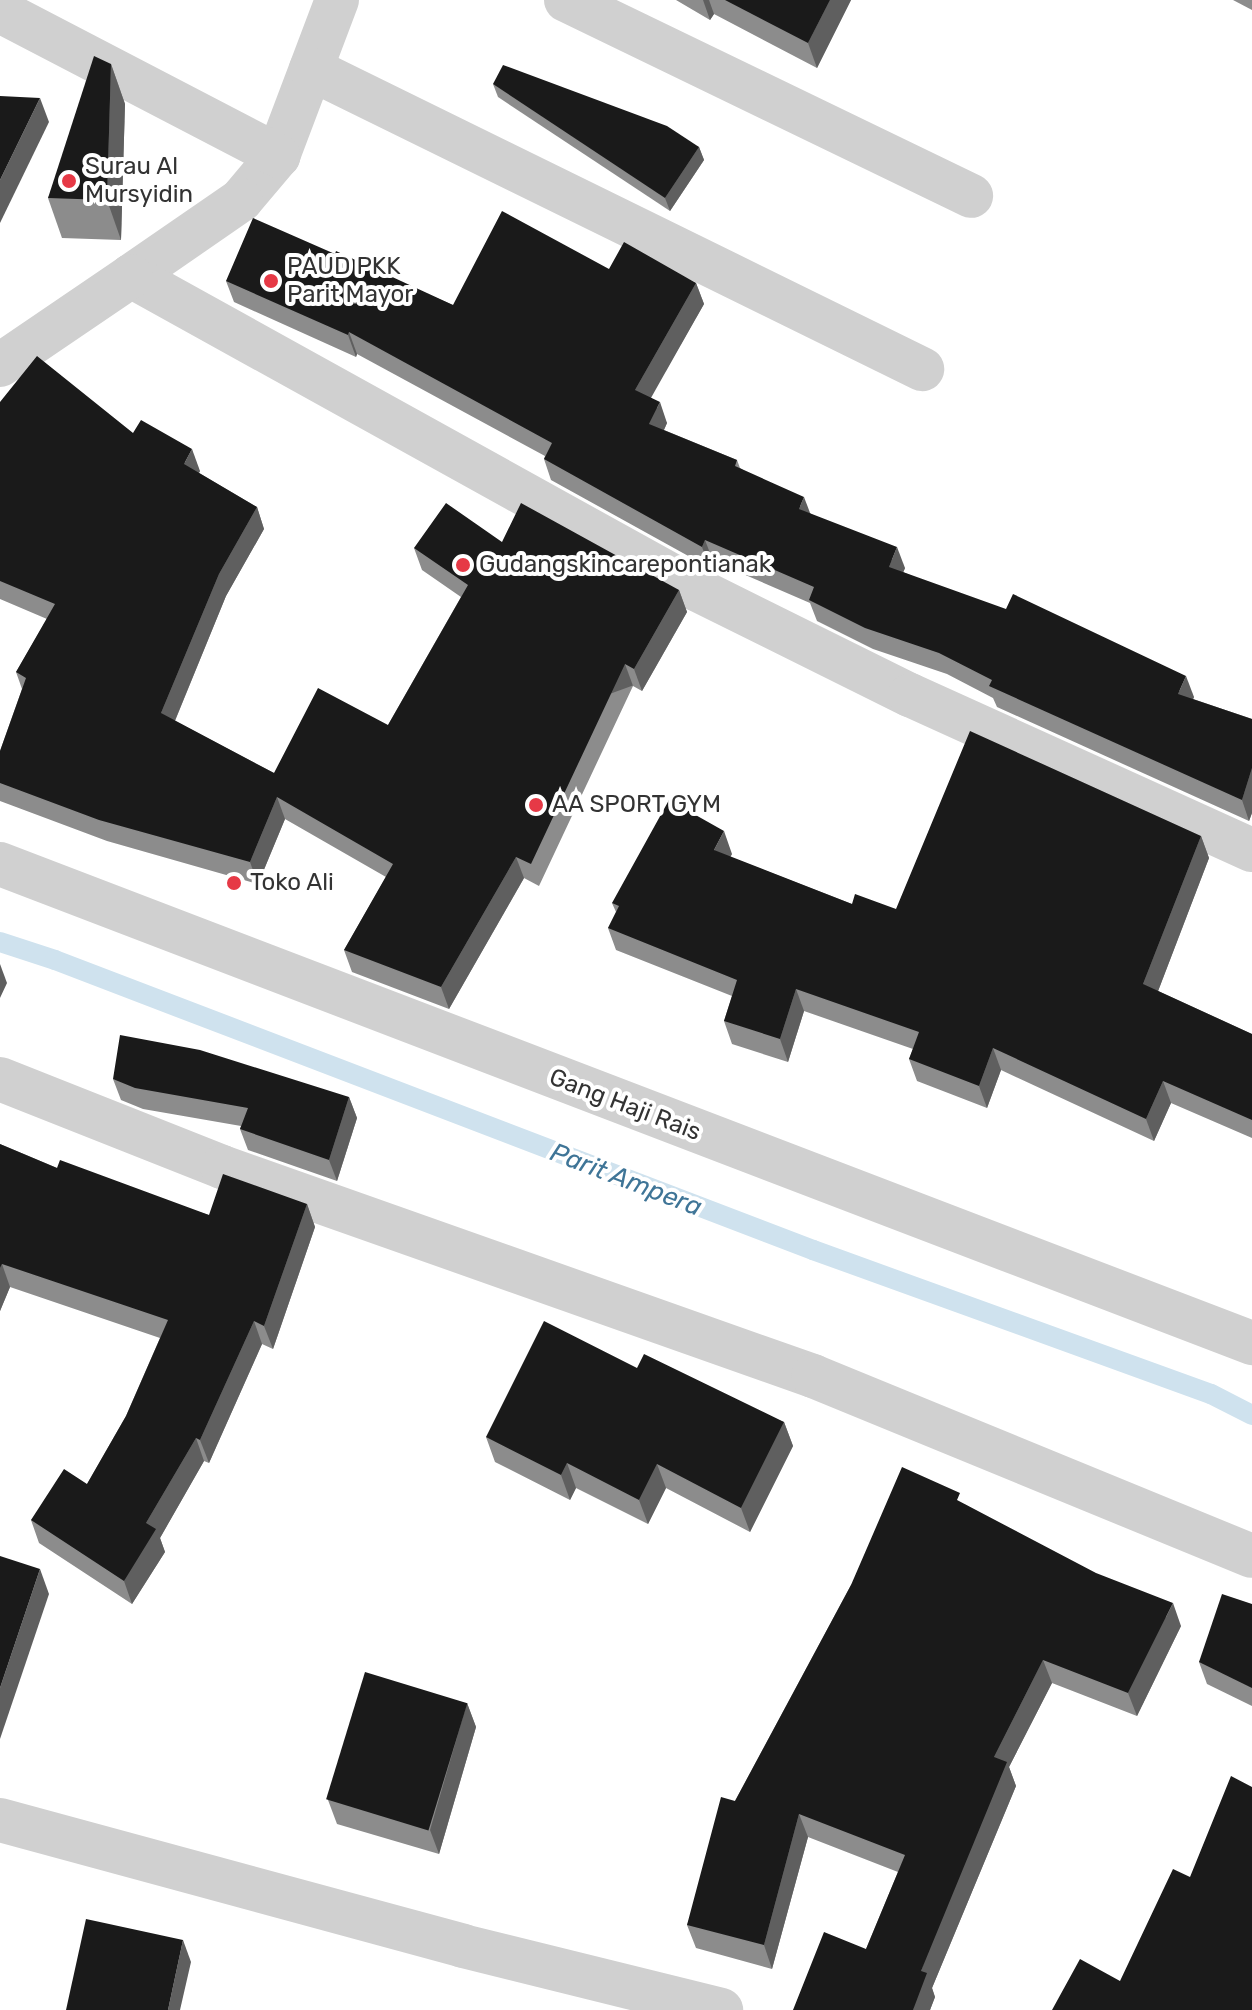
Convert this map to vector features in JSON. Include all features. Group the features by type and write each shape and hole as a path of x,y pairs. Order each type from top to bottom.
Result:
{"street":[{"path":"0,365 241,200 278,156 337,0"},
{"path":"566,0 971,196"},
{"path":"0,11 278,156"},
{"path":"311,69 922,369"},
{"path":"131,276 696,589 910,695 1252,850"},
{"name":"Gang Haji Rais","path":"0,864 1252,1343"},
{"path":"0,1079 222,1167 813,1376 1252,1556"},
{"path":"0,1820 463,1946 721,2010"}],"building":[{"path":"725,0 830,0 808,43"},
{"path":"94,56 111,64 107,200 48,198"},
{"path":"503,65 667,126 699,147 665,198 493,84"},
{"path":"0,96 40,98 0,180"},
{"path":"502,211 609,269 624,242 696,283 635,390 660,402 649,424 737,460 735,466 804,497 799,509 897,547 889,567 1006,609 1013,594 1186,676 1178,694 1252,719 1252,768 1242,800 989,686 992,680 939,653 865,628 809,600 814,587 705,540 702,547 544,459 552,443 349,332 348,335 226,281 253,218 335,254 336,251 453,305"},
{"path":"37,356 133,433 141,420 192,449 184,464 257,507 219,574 161,713 274,773 318,688 388,725 468,585 414,548 446,503 502,542 521,503 679,590 634,669 625,664 531,864 516,857 441,987 344,950 393,864 277,797 250,862 99,820 0,783 0,751 26,678 16,672 55,604 0,581 0,402"},
{"path":"970,731 1201,836 1143,984 1252,1034 1252,1120 1163,1081 1146,1119 993,1048 979,1086 909,1059 919,1032 796,989 780,1039 724,1021 737,980 608,928 619,906 612,903 669,800 724,831 714,850 852,904 855,894 896,909"},
{"path":"120,1035 200,1050 349,1097 329,1160 240,1129 248,1108 135,1088 113,1079"},
{"path":"0,1144 57,1168 60,1160 209,1215 223,1174 307,1204 264,1326 254,1321 200,1440 196,1438 146,1523 156,1529 124,1581 31,1520 64,1469 87,1484 126,1416 168,1320 2,1264 0,1268"},
{"path":"544,1321 637,1368 644,1354 784,1422 741,1508 657,1464 639,1500 567,1463 561,1475 486,1437"},
{"path":"902,1467 960,1493 957,1500 1096,1573 1173,1603 1128,1693 1043,1660 994,1757 1007,1762 921,1971 927,1973 913,2010 793,2010 824,1932 866,1949 905,1855 799,1814 764,1945 687,1925 721,1797 735,1801 851,1585"},
{"path":"0,1556 40,1569 0,1688"},
{"path":"1222,1594 1252,1604 1252,1688 1199,1662"},
{"path":"365,1672 467,1703 428,1830 326,1799"},
{"path":"1231,1776 1252,1787 1252,2010 1052,2010 1080,1959 1120,1981 1173,1869 1190,1877"},
{"path":"86,1919 183,1940 168,2010 66,2010"}],"waterway":[{"name":"Parit Ampera","path":"0,942 55,960 813,1250 1211,1394 1252,1415"}],"place":[{"name":"Surau Al Mursyidin","path":"69,181"},
{"name":"PAUD PKK Parit Mayor","path":"271,281"},
{"name":"Gudangskincarepontianak","path":"463,565"},
{"name":"AA SPORT GYM","path":"536,805"},
{"name":"Toko Ali","path":"234,883"}]}
